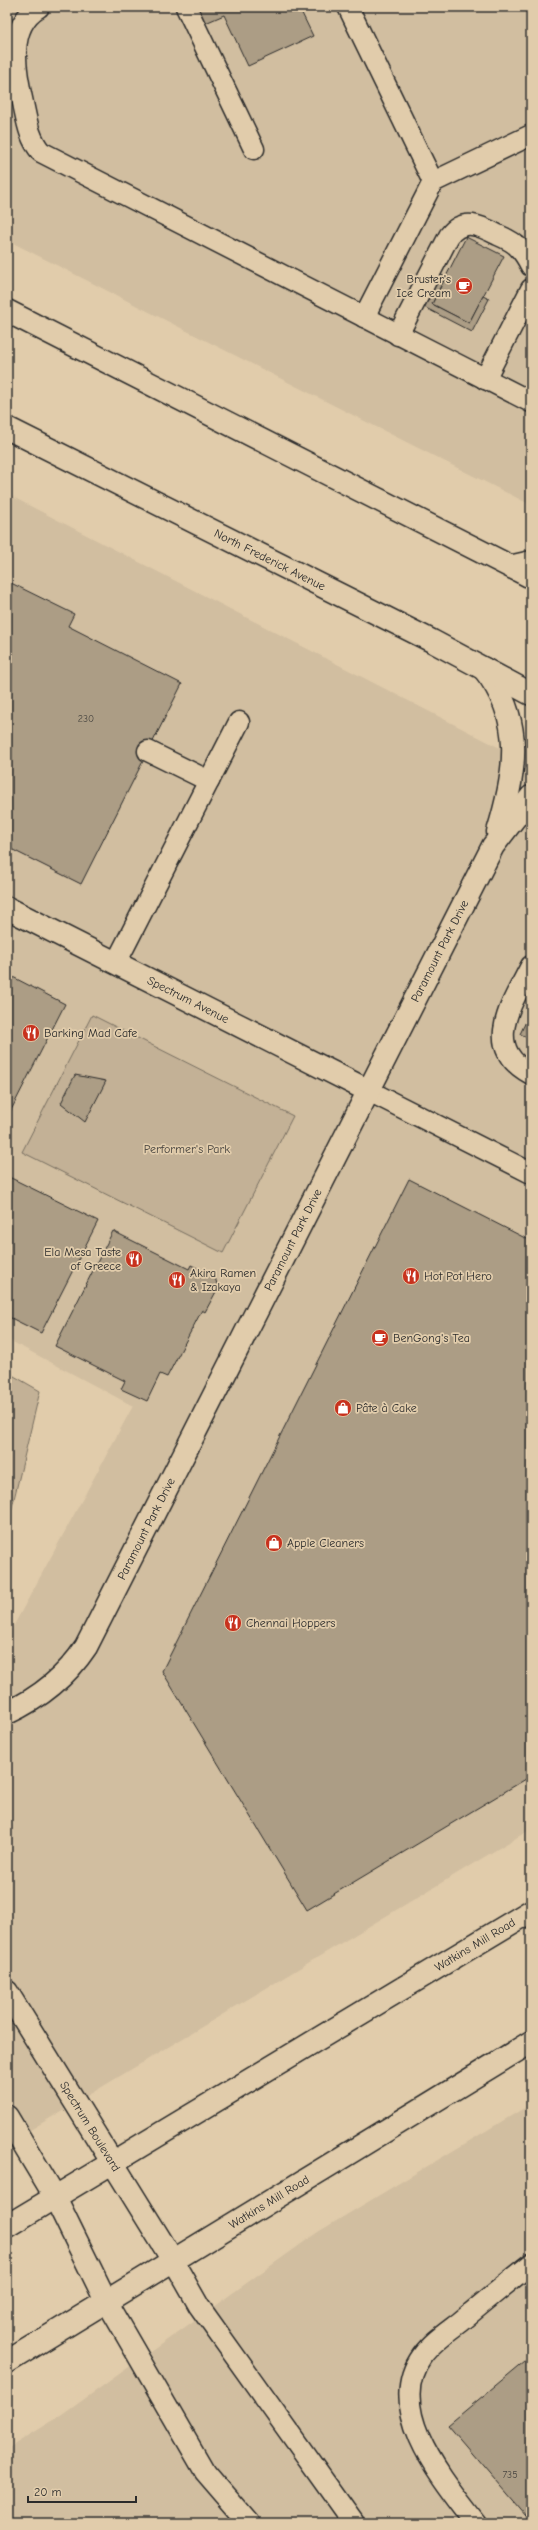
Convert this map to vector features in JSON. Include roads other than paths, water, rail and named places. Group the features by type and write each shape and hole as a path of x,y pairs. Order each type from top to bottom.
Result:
{"main road":[{"path":"7,312 531,577"},
{"name":"North Frederick Avenue","path":"7,428 531,694"},
{"name":"Paramount Park Drive","path":"7,1713 55,1684 72,1668 86,1647 493,846 510,788 514,747 506,704 497,685 484,669"},
{"name":"Paramount Park Drive","path":"493,846 531,797"},
{"name":"Spectrum Avenue","path":"7,908 369,1091"},
{"name":"Watkins Mill Road","path":"7,2226 113,2164 531,1911"},
{"name":"Spectrum Boulevard","path":"7,1992 174,2262"},
{"name":"Watkins Mill Road","path":"7,2362 106,2301 174,2262 531,2042"},
{"path":"7,2117 55,2197 106,2301"}],"lane":[{"path":"40,7 30,14 21,28 16,45 16,62 29,130 35,145 41,152 531,402"},
{"path":"186,7 254,149"},
{"path":"348,7 433,182"},
{"path":"364,317 433,182 531,135"},
{"path":"398,335 449,236 458,228 470,224 481,226 509,240 519,247 531,266"},
{"path":"485,378 531,289"},
{"path":"509,566 531,561"},
{"path":"116,963 239,722"},
{"path":"148,751 209,781"},
{"path":"531,966 506,1014 502,1031 505,1045 513,1059 531,1074"},
{"path":"369,1091 531,1173"},
{"path":"174,2262 199,2306 354,2523"},
{"path":"476,2523 449,2486 417,2431 408,2401 410,2384 415,2368 429,2348 531,2264"},
{"path":"106,2301 205,2472 249,2523"}],"place":[{"name":"Bruster's Ice Cream","path":"464,286"},
{"name":"Barking Mad Cafe","path":"31,1033"},
{"name":"Ela Mesa Taste of Greece","path":"134,1259"},
{"name":"Hot Pot Hero","path":"411,1276"},
{"name":"Akira Ramen & Izakaya","path":"177,1280"},
{"name":"BenGong's Tea","path":"380,1338"},
{"name":"Pâte à Cake","path":"343,1408"},
{"name":"Apple Cleaners","path":"274,1543"},
{"name":"Chennai Hoppers","path":"233,1623"}],"park label":[{"name":"Performer's Park","path":"187,1149"}]}
